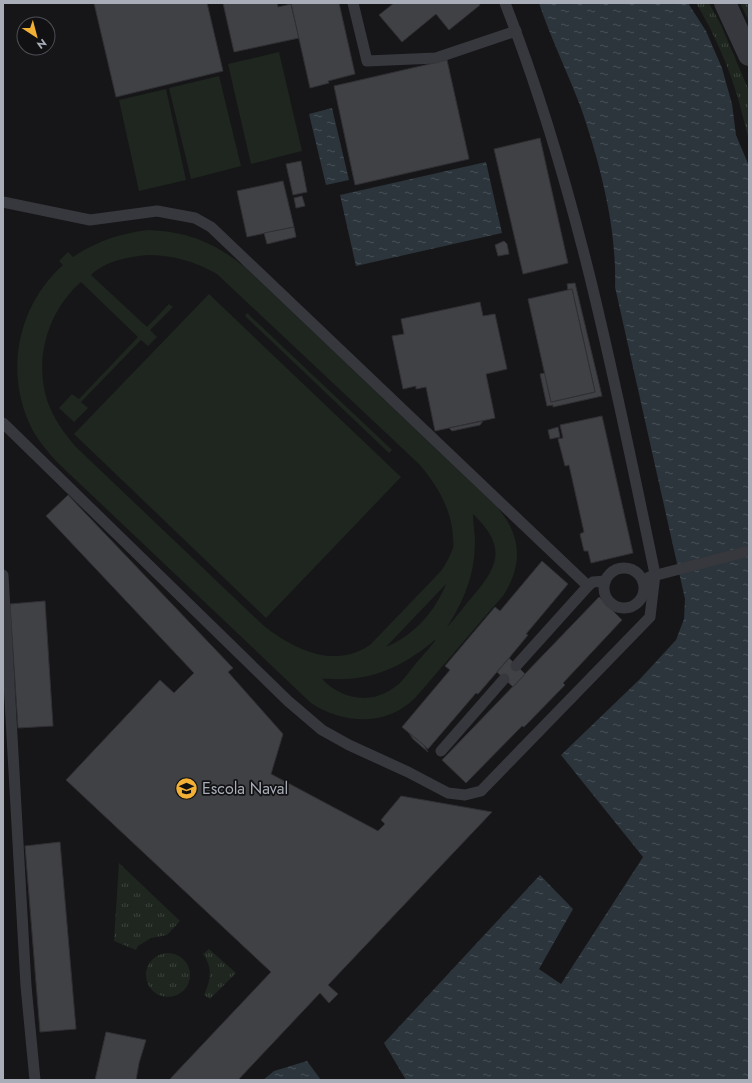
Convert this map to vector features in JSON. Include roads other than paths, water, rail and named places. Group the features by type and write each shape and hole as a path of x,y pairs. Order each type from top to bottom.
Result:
{"street":[{"path":"725,3 749,55"}],"lane":[{"path":"353,3 367,62 436,58 516,31"},
{"path":"3,423 300,711 322,730 349,745 408,772 448,793 465,795 481,791 650,617 655,574 599,314 568,192 550,132 505,3"},
{"path":"3,202 90,220 157,211 195,218 211,227 588,586"},
{"path":"641,579 655,574 749,551"},
{"path":"626,569 638,574 641,579 643,585 641,598 631,607 618,608 608,600 604,588 605,581 613,572 626,569"},
{"path":"3,575 26,986 35,1080"},
{"path":"516,666 588,586 593,582 605,581"},
{"path":"441,751 504,680"}],"water":[{"path":"539,3 688,3 706,31 722,68 732,104 736,135 749,166 749,1080 406,1080 384,1043 540,875 573,909 539,969 561,984 643,857 561,755 640,679 676,640 684,619 685,599 615,287 613,242 601,173 581,108"},
{"path":"332,108 349,180 326,185 309,114"},
{"path":"486,162 502,233 356,266 340,195"},
{"path":"307,1061 321,1080 263,1080 274,1071"}],"place":[{"name":"Escola Naval","path":"186,788"}]}
